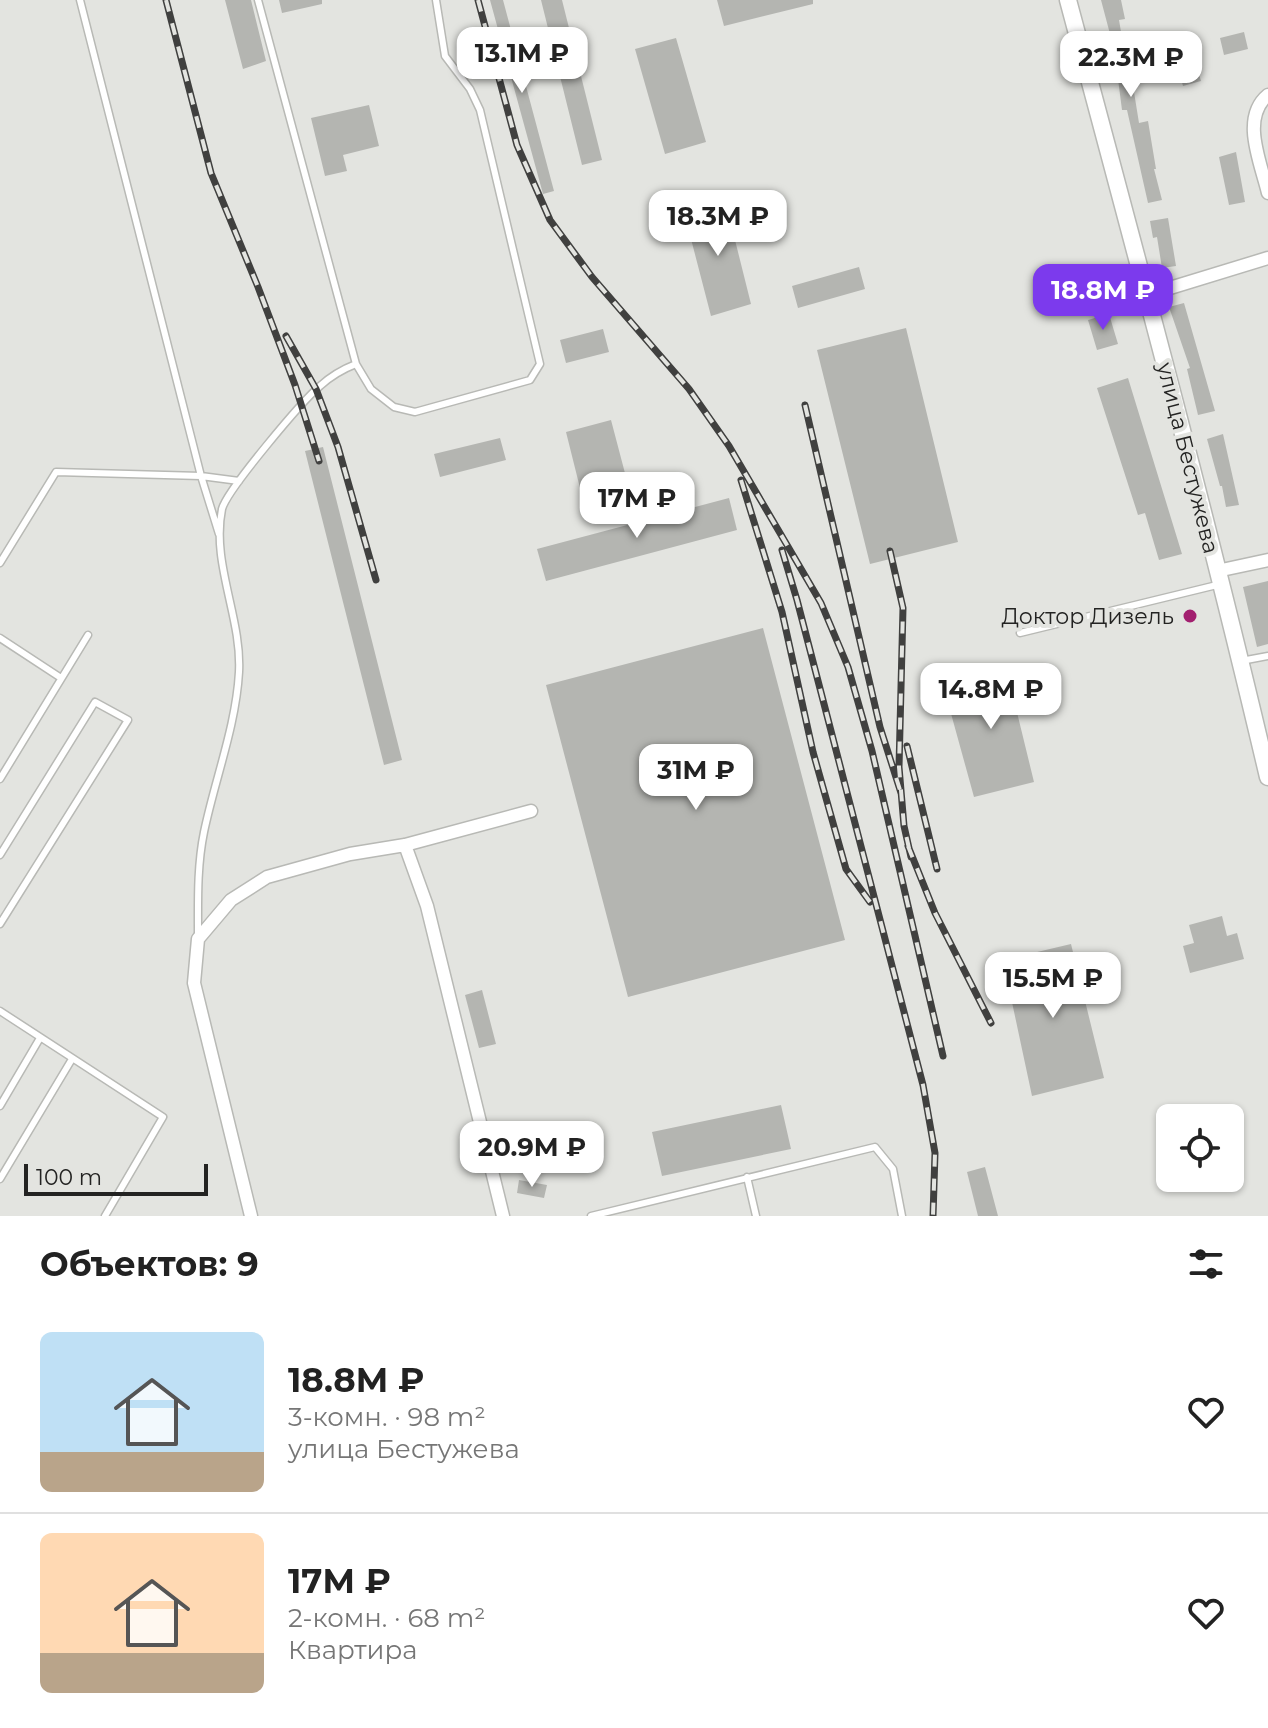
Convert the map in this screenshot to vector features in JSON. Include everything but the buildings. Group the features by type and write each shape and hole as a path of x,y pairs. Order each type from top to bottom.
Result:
{"street":[{"name":"улица Бестужева","path":"1068,0 1147,295 1268,777"},
{"path":"1268,95 1255,109 1253,125 1268,193"},
{"path":"1147,295 1268,258"},
{"path":"1219,577 1268,560"},
{"path":"251,1216 194,983 198,939 231,900 267,877 350,854 405,845 531,811"},
{"path":"405,845 427,906 503,1216"}],"lane":[{"path":"80,0 201,476 220,537 239,670 203,835 197,892 198,939"},
{"path":"258,0 356,364 371,389 394,407 415,412 530,380 540,364 480,110 470,89 445,56 436,0"},
{"path":"220,537 223,506 239,481 316,389 340,371 356,364"},
{"path":"0,563 56,472 201,476 239,481"},
{"path":"1020,633 1219,577"},
{"path":"0,779 88,635"},
{"path":"0,638 61,678"},
{"path":"1241,661 1268,656"},
{"path":"0,855 95,702 128,720 0,924"},
{"path":"0,1011 163,1117 105,1216"},
{"path":"0,1106 40,1038"},
{"path":"0,1179 72,1059"},
{"path":"591,1216 875,1147 893,1169 902,1216"},
{"path":"747,1177 756,1216"}],"railway":[{"path":"166,0 211,173 295,385 319,461"},
{"path":"478,0 517,145 550,220 592,277 689,389 729,446 821,603 848,667 872,751 943,1056"},
{"path":"286,336 316,389 338,447 376,580"},
{"path":"805,405 880,727 901,793"},
{"path":"741,480 782,612 813,752 846,869 870,902"},
{"path":"782,550 923,1085 935,1153 933,1216"},
{"path":"890,551 903,608 899,767 904,826 911,857"},
{"path":"907,746 937,869"},
{"path":"908,846 935,913 991,1023"}],"place":[{"name":"Доктор Дизель","path":"1190,616"}]}
